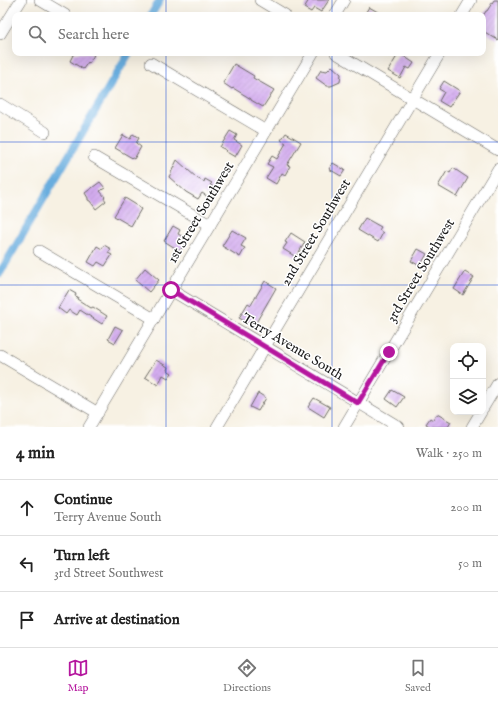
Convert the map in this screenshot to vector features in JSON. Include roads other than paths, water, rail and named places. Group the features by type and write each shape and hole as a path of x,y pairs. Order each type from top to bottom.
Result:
{"street":[{"path":"14,12 21,0"},
{"path":"40,0 60,12"},
{"path":"260,0 280,12"},
{"path":"337,12 344,0"},
{"path":"464,12 472,0"},
{"path":"0,34 12,15"},
{"name":"1st Street Southwest","path":"89,427 311,56"},
{"path":"341,56 498,150"},
{"name":"2nd Street Southwest","path":"217,427 438,56"},
{"path":"151,63 266,131"},
{"path":"0,104 45,132"},
{"path":"94,157 210,225"},
{"name":"3rd Street Southwest","path":"344,427 498,169"},
{"path":"39,251 154,319"},
{"name":"Terry Avenue South","path":"171,290 399,427"},
{"path":"0,355 98,413"},
{"path":"486,403 498,383"},
{"path":"472,427 479,415"}],"waterway":[{"path":"153,12 160,0"},
{"path":"0,273 127,56"}]}
